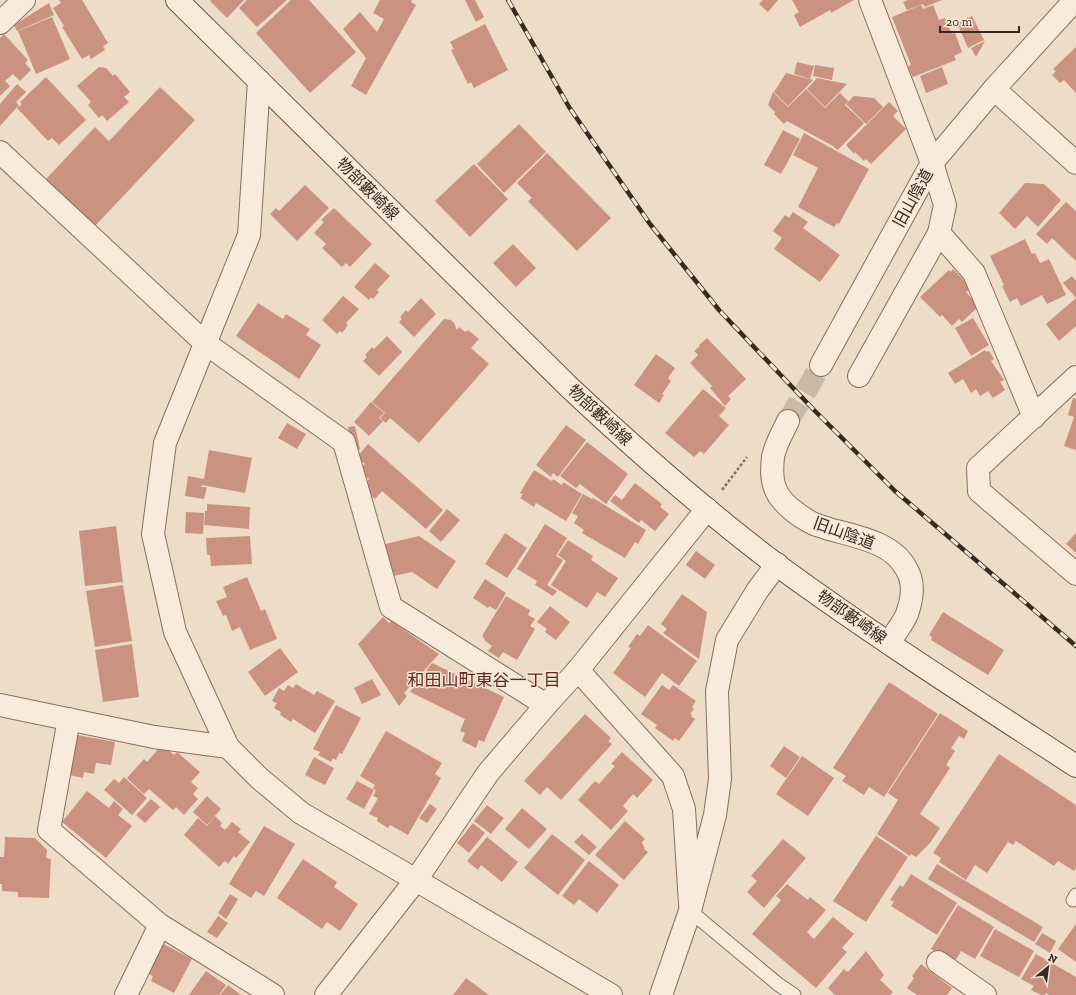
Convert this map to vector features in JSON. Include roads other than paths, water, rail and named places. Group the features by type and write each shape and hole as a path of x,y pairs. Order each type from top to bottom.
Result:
{"street":[{"path":"0,23 24,0"},
{"name":"物部藪崎線","path":"177,0 569,387 614,429 707,509 777,564 889,643 1076,766"},
{"name":"旧山陰道","path":"821,365 932,164 870,0"},
{"path":"859,376 939,233 945,205 932,164 994,89 1074,1"},
{"path":"259,81 250,235 165,443 153,534 175,632 228,747 259,778 301,813 611,995"},
{"path":"994,89 1076,163"},
{"path":"0,152 205,343 344,442 391,607 546,705"},
{"path":"939,233 974,273 1034,417"},
{"path":"1076,377 978,468 979,492 1076,574"},
{"name":"旧山陰道","path":"788,421 773,456 773,478 775,488 781,498 789,507 815,524 873,542 889,550 902,560 910,574 912,595 906,616 889,643"},
{"path":"326,995 416,880 488,773 578,670 707,509"},
{"path":"661,995 690,911 714,815 720,779 717,691 727,640 757,591 777,564"},
{"path":"578,670 673,776 684,809 690,911"},
{"path":"0,705 154,737 228,747"},
{"path":"69,719 49,830 160,925 273,995"},
{"path":"126,995 160,925"},
{"path":"938,962 985,995"}],"lane":[{"path":"690,911 779,985 794,995"}],"tunnel":[{"path":"788,421 821,365"}],"railway":[{"path":"508,0 569,107 650,224 719,310 813,409 895,491 1076,646"}],"district":[{"name":"和田山町東谷一丁目","path":"484,680"}]}
